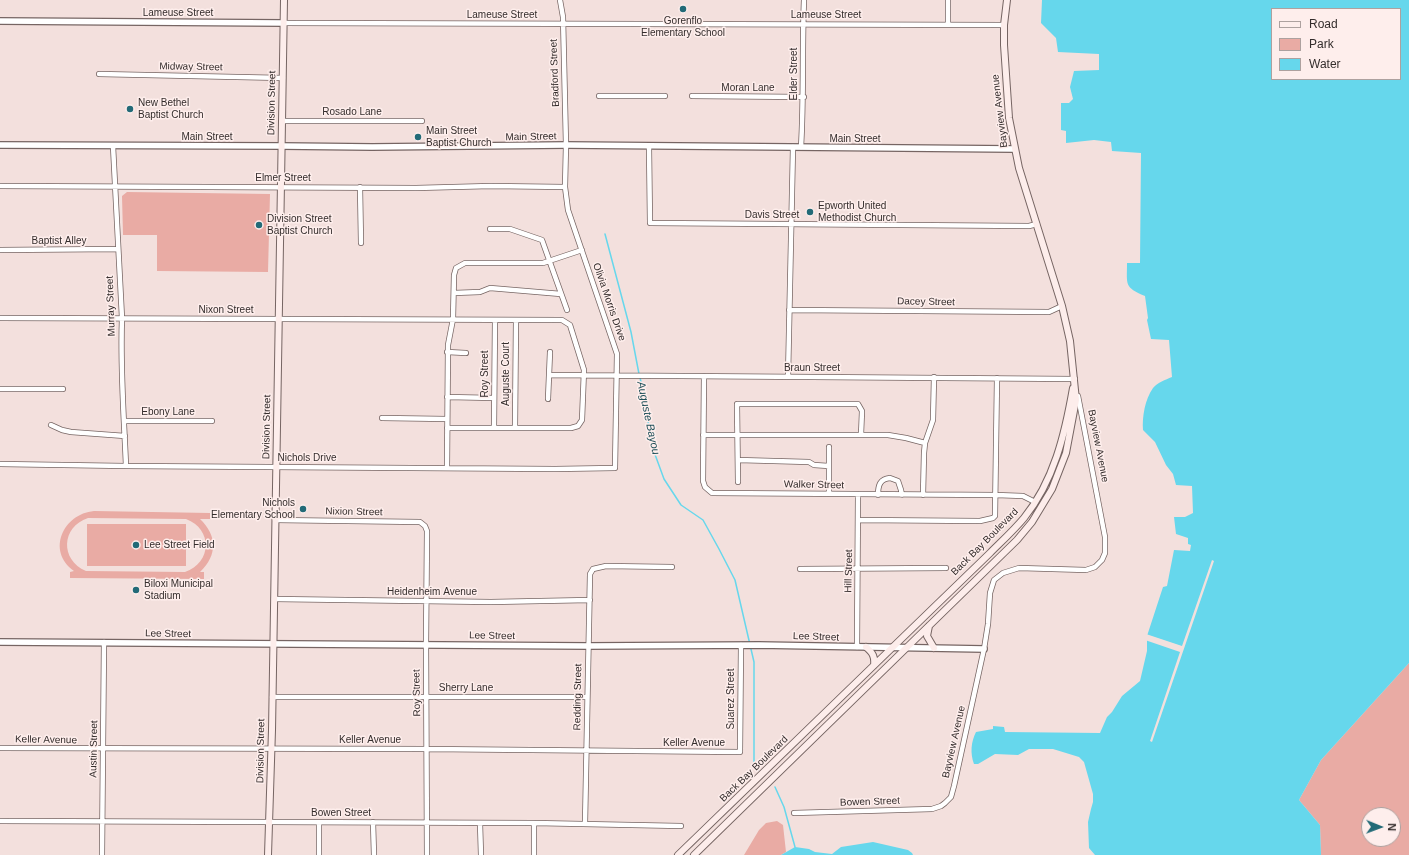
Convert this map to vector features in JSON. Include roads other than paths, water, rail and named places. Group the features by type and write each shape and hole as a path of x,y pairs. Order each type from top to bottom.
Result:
{"main road":[{"name":"Division Street","path":"268,855 270,822 284,0"},
{"name":"Bayview Avenue","path":"1007,0 1004,25 1005,77 1008,111 1014,149 1027,197 1037,224 1062,306 1070,341 1074,378"},
{"name":"Back Bay Boulevard","path":"678,855 1010,533 1024,517 1035,502 1050,474 1058,454 1069,410 1074,378"},
{"name":"Back Bay Boulevard","path":"694,855 1017,540 1032,522 1052,490 1066,453 1076,400 1074,378"},
{"path":"929,626 927,636 934,648"},
{"path":"866,647 872,652 875,658 874,665"}],"street":[{"name":"Bradford Street","path":"560,0 563,24 566,145"},
{"name":"Elder Street","path":"801,147 804,97 804,0"},
{"path":"948,0 948,25"},
{"name":"Lameuse Street","path":"0,21 1004,25"},
{"name":"Midway Street","path":"99,74 283,78"},
{"path":"599,96 665,96"},
{"name":"Moran Lane","path":"692,96 804,97"},
{"name":"Rosado Lane","path":"282,121 422,121"},
{"name":"Main Street","path":"0,145 282,146 372,148 566,145 649,147 1014,149"},
{"name":"Olivia Morris Drive","path":"566,145 565,187 567,206 615,349 617,375 615,468"},
{"name":"Murray Street","path":"113,146 122,318 121,352 126,466"},
{"name":"Davis Street","path":"649,147 650,224 1029,226 1037,224"},
{"path":"788,377 793,147"},
{"name":"Elmer Street","path":"0,186 444,188 492,186 565,187"},
{"path":"360,187 360,243"},
{"path":"490,229 510,229 539,238 544,243 567,310"},
{"name":"Baptist Alley","path":"0,250 118,250"},
{"path":"447,468 447,352 453,319 454,275 456,268 465,263 539,264 582,250"},
{"path":"454,293 480,292 490,288 561,294"},
{"name":"Dacey Street","path":"789,310 1049,312 1062,306"},
{"name":"Nixon Street","path":"0,318 453,319"},
{"path":"447,428 571,428 578,426 582,420 584,375 582,360 571,327 567,322 562,320 453,319"},
{"name":"Roy Street","path":"494,320 494,428"},
{"name":"Auguste Court","path":"515,428 516,320"},
{"path":"447,352 466,353"},
{"path":"548,399 550,352"},
{"name":"Braun Street","path":"549,375 1074,378"},
{"name":"Walker Street","path":"704,376 703,481 705,487 712,493 996,495 1023,496 1035,502"},
{"path":"923,495 925,443 933,420 934,377"},
{"path":"858,520 985,520 995,516 997,378"},
{"name":"Bayview Avenue","path":"945,803 951,797 954,786 984,649 988,624 990,593 994,580 1003,573 1019,568 1086,570 1095,567 1102,560 1105,553 1105,532 1074,378"},
{"path":"0,389 63,389"},
{"path":"447,397 494,398"},
{"path":"738,482 737,404 855,403 858,404 862,411 861,435"},
{"path":"382,418 447,419"},
{"name":"Ebony Lane","path":"124,421 212,421"},
{"path":"51,425 71,432 125,436"},
{"path":"703,435 896,436 925,443"},
{"path":"829,447 829,494"},
{"path":"738,460 809,462 829,466"},
{"name":"Nichols Drive","path":"0,464 555,469 615,468"},
{"path":"878,495 880,483 883,480 890,478 898,481 902,490 902,495"},
{"name":"Hill Street","path":"857,647 858,495"},
{"name":"Nixion Street","path":"275,520 420,522 425,526 427,531"},
{"name":"Roy Street","path":"427,531 427,855"},
{"name":"Redding Street","path":"585,824 590,600 589,581 591,571 598,567 606,566 672,567"},
{"path":"800,569 946,568"},
{"name":"Heidenheim Avenue","path":"274,599 426,601 590,600"},
{"name":"Lee Street","path":"0,642 588,646 759,645 984,649"},
{"name":"Austin Street","path":"102,855 104,642"},
{"name":"Suarez Street","path":"740,752 742,645"},
{"name":"Sherry Lane","path":"272,697 587,697"},
{"name":"Keller Avenue","path":"0,748 103,750 427,749 740,752"},
{"name":"Bowen Street","path":"794,813 926,809 941,806 945,803"},
{"name":"Bowen Street","path":"0,820 319,823 534,823 681,826"},
{"path":"373,822 374,855"},
{"path":"319,823 319,855"},
{"path":"480,823 481,855"},
{"path":"534,823 534,855"}],"water":[{"path":"1042,0 1409,0 1409,663 1321,760 1299,800 1320,825 1321,855 1095,855 1089,848 1088,822 1093,802 1093,794 1084,762 1079,757 1053,749 1029,749 1018,755 995,754 978,764 974,764 972,748 976,732 993,729 993,726 1004,727 1005,732 1100,733 1107,717 1122,696 1140,681 1147,651 1147,636 1163,587 1167,586 1174,550 1190,551 1191,545 1188,544 1188,538 1176,534 1174,517 1185,517 1193,513 1192,486 1176,485 1173,474 1166,465 1155,442 1143,430 1145,408 1150,392 1157,384 1172,377 1169,340 1151,339 1147,320 1145,296 1133,290 1127,281 1127,263 1140,263 1141,153 1112,151 1111,142 1094,140 1066,143 1066,131 1061,130 1061,103 1069,103 1073,99 1070,87 1074,71 1099,70 1099,54 1058,52 1056,38 1041,23"},
{"path":"873,842 908,850 913,855 781,855 795,847 832,854 841,847"}],"waterway":[{"name":"Auguste Bayou","path":"605,234 631,332 639,374"},
{"name":"Auguste Bayou","path":"640,377 653,449 664,479 681,505 703,520 735,580 754,662 754,762 758,770"},
{"name":"Auguste Bayou","path":"775,787 784,807 795,847"}],"place":[{"name":"Gorenflo Elementary School","path":"683,9"},
{"name":"New Bethel Baptist Church","path":"130,109"},
{"name":"Main Street Baptist Church","path":"418,137"},
{"name":"Epworth United Methodist Church","path":"810,212"},
{"name":"Division Street Baptist Church","path":"259,225"},
{"name":"Nichols Elementary School","path":"303,509"},
{"name":"Lee Street Field","path":"136,545"},
{"name":"Biloxi Municipal Stadium","path":"136,590"}]}
